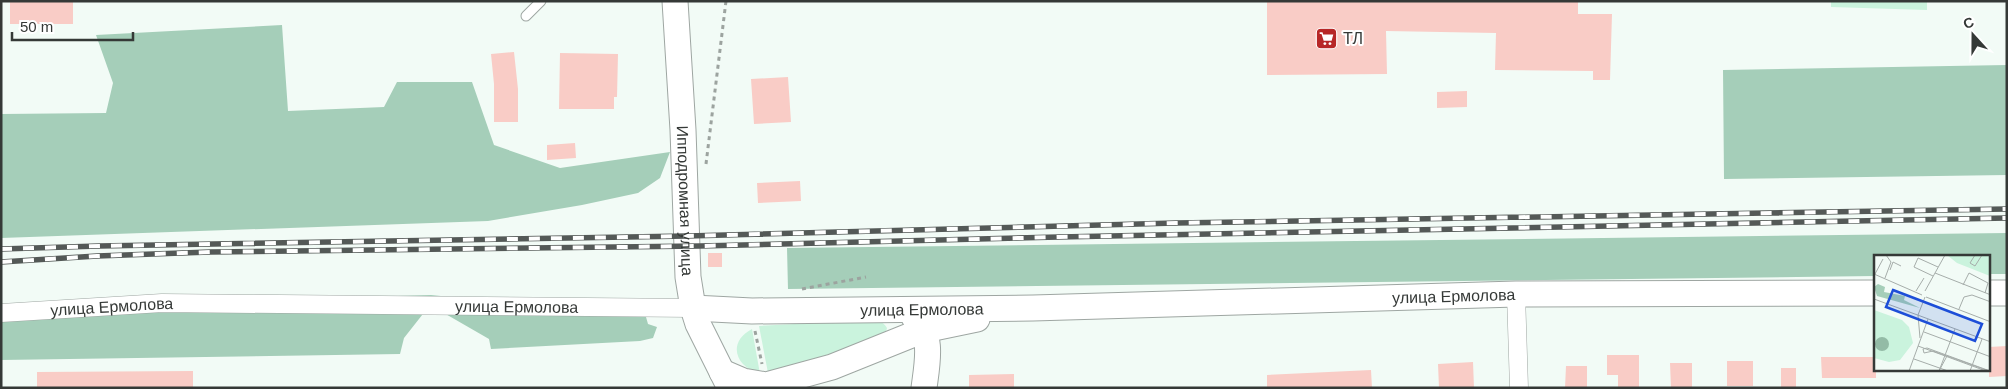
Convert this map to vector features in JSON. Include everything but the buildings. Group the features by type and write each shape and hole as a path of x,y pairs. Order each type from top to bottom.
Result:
{"street":[{"name":"Ипподромная улица","path":"674,2 683,130 688,277 693,308 698,324 726,380"},
{"name":"улица Ермолова","path":"1,313 162,303 693,308 752,312 898,308 1033,308 1516,294 1874,293"},
{"path":"1990,293 2007,293"},
{"path":"1516,294 1519,388"},
{"path":"898,308 913,316 924,330 928,344 924,388"},
{"name":"улица Ермолова","path":"726,380 766,385 832,367 924,330 1033,308"}],"lane":[{"path":"526,16 541,1"}],"path":[{"path":"705,173 726,1"},
{"path":"798,289 866,277"},
{"path":"752,312 766,385"}],"green space":[{"path":"1831,1 1927,1 1927,10 1831,7"},
{"path":"282,25 288,111 384,107 397,82 472,82 494,145 560,168 670,152 660,178 638,193 582,205 488,221 1,238 1,114 106,113 113,83 96,35"},
{"path":"2007,65 2007,175 1724,179 1723,70"},
{"path":"2007,233 2007,274 1990,274 1990,255 1874,255 1874,276 788,289 787,248"},
{"path":"431,295 646,317 648,324 657,327 653,338 640,341 491,349 489,339 430,305 404,338 400,354 1,360 1,316 162,303"},
{"path":"878,321 883,324 887,328 885,335 778,372 768,373 759,326"},
{"path":"752,329 760,374 751,371 745,366 737,354 739,341 744,334"}],"railway":[{"path":"1,249 687,236 1176,223 2007,209"},
{"path":"1,262 210,252 700,246 2007,218"}],"place":[{"name":"ТЛ","path":"1327,38"}]}
